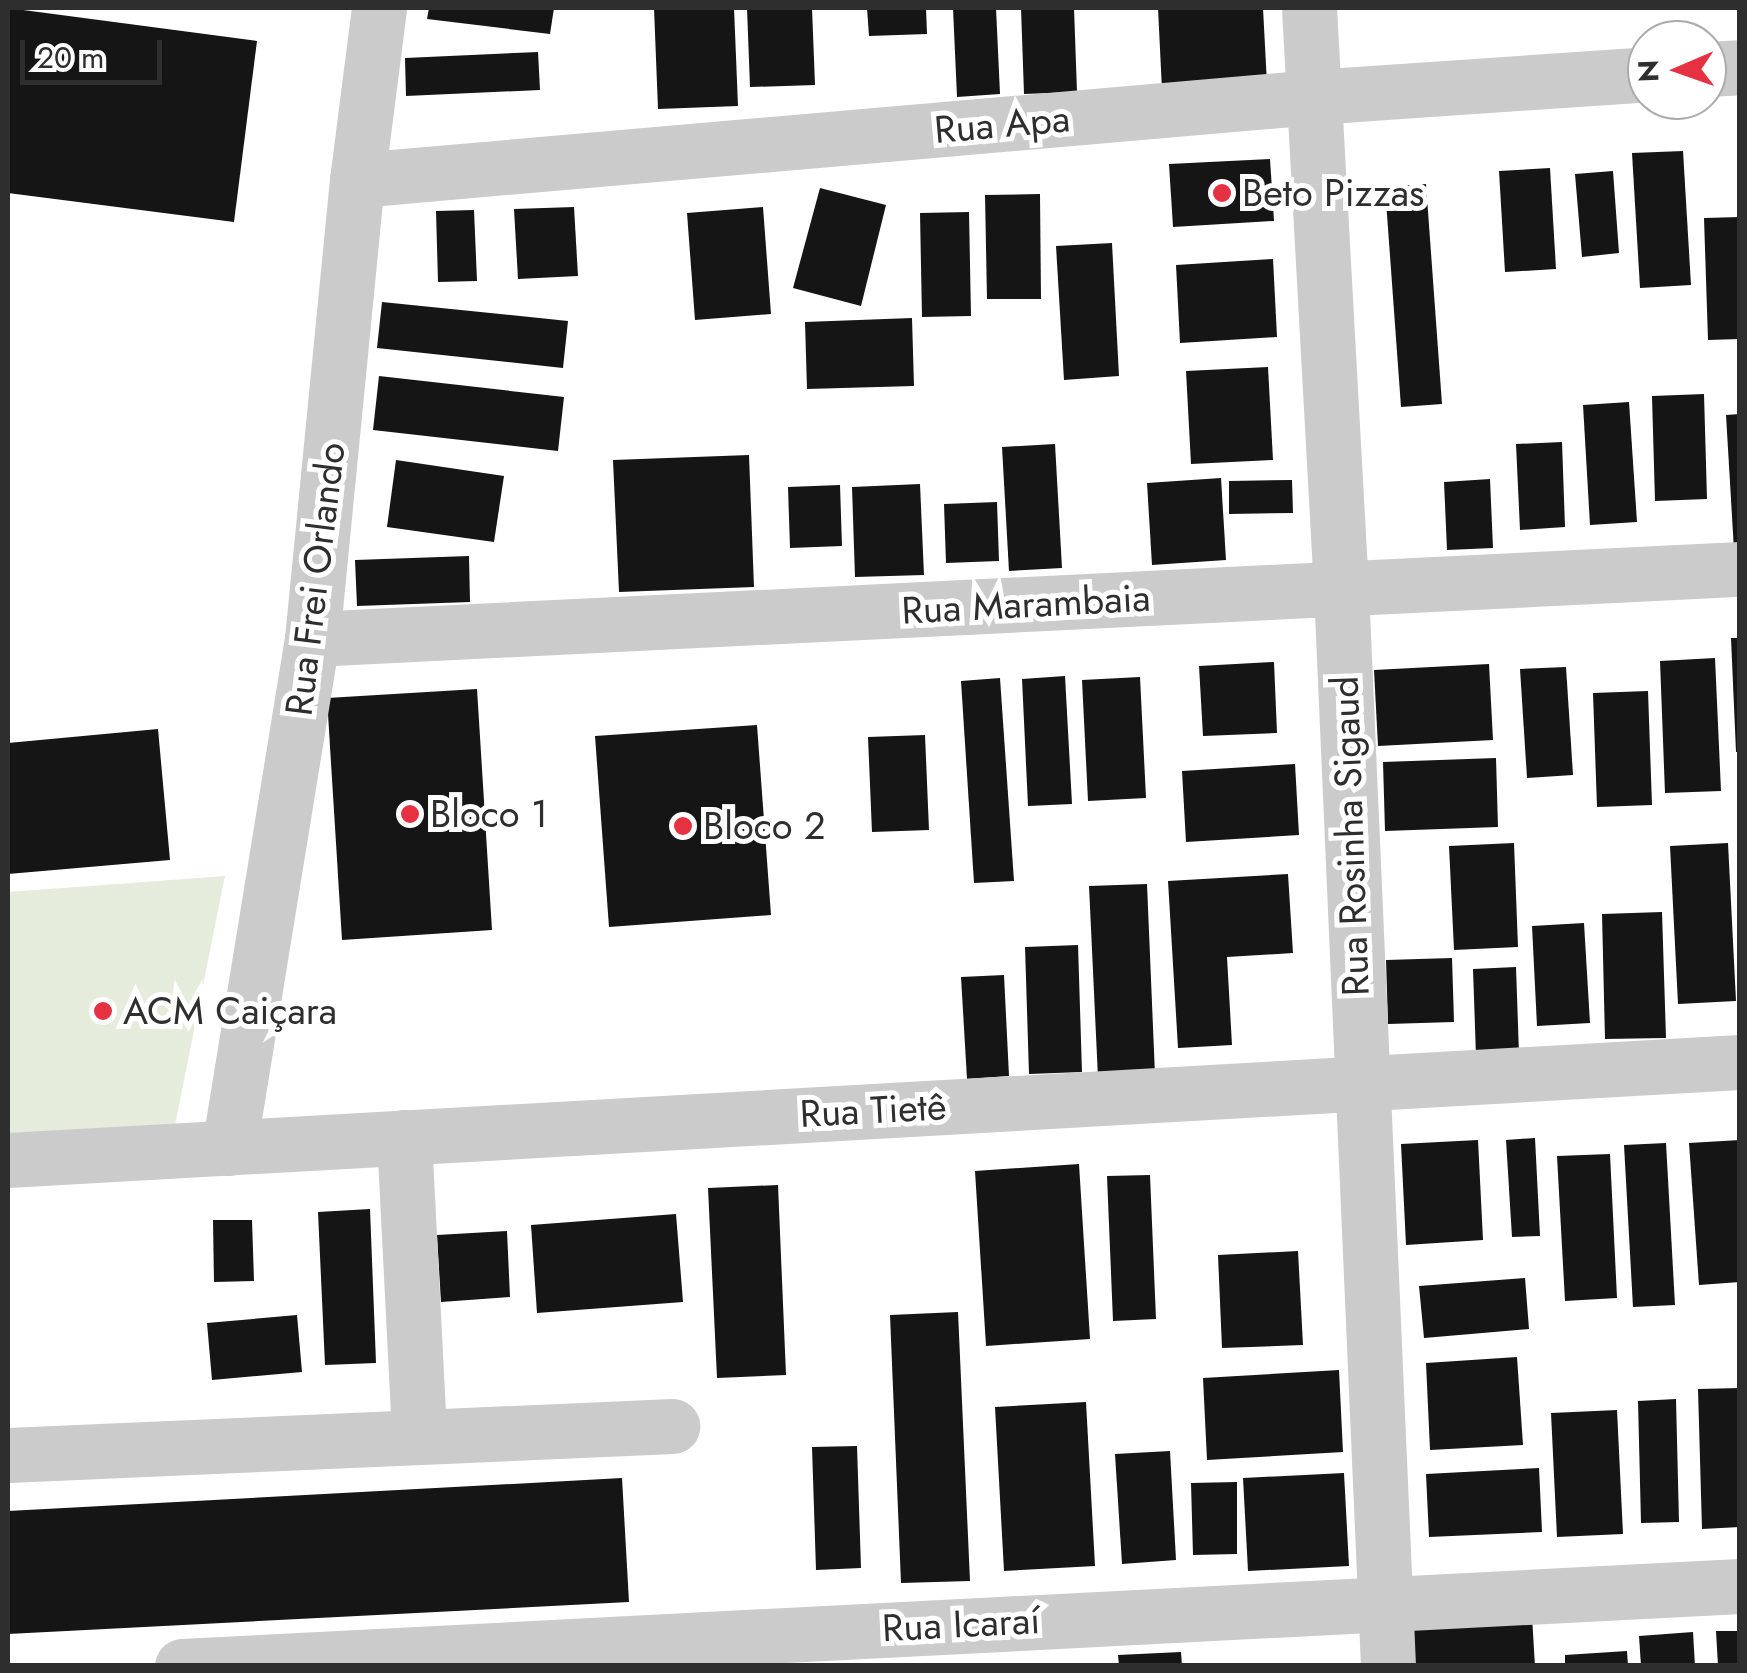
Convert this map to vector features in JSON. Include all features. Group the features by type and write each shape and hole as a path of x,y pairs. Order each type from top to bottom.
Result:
{"street":[{"name":"Rua Frei Orlando","path":"229,1148 312,638 378,8"},
{"name":"Rua Rosinha Sigaud","path":"1309,8 1341,588 1359,1083 1388,1666"},
{"name":"Rua Apa","path":"357,180 1313,97 1627,75"},
{"name":"Rua Marambaia","path":"312,638 1740,569"},
{"name":"Rua Tietê","path":"8,1160 1740,1062"},
{"path":"404,1137 419,1438"},
{"path":"8,1455 672,1426"},
{"name":"Rua Icaraí","path":"182,1666 777,1649 1384,1604 1740,1586"}],"green space":[{"name":"ACM Caiçara","path":"225,876 174,1130 8,1139 8,892"}],"building":[{"path":"8,8 257,41 234,222 8,193"},
{"path":"429,8 554,8 550,34 427,19"},
{"path":"654,8 734,8 738,106 658,109"},
{"path":"747,8 812,8 815,85 750,87"},
{"path":"867,8 926,8 927,34 869,36"},
{"path":"953,8 996,8 1000,94 957,97"},
{"path":"1021,8 1074,8 1077,92 1024,94"},
{"path":"1158,8 1263,8 1267,84 1162,90"},
{"path":"538,52 540,90 406,96 405,58"},
{"path":"1683,151 1691,285 1640,288 1632,153"},
{"name":"Beto Pizzas","path":"1270,159 1274,221 1173,227 1169,164"},
{"path":"1550,168 1556,269 1505,272 1499,171"},
{"path":"1613,171 1619,253 1582,257 1575,174"},
{"path":"1426,184 1442,404 1401,407 1385,187"},
{"path":"820,188 886,205 861,306 793,288"},
{"path":"1040,194 1041,299 987,299 985,195"},
{"path":"574,207 578,276 518,279 514,209"},
{"path":"763,207 771,314 695,320 687,213"},
{"path":"474,210 477,281 438,282 436,211"},
{"path":"969,212 971,316 922,317 920,213"},
{"path":"1740,217 1740,339 1708,340 1704,218"},
{"path":"1112,243 1119,376 1064,380 1056,246"},
{"path":"1273,259 1277,337 1180,343 1176,265"},
{"path":"382,302 568,321 563,368 377,348"},
{"path":"912,318 914,386 807,389 805,322"},
{"path":"1268,367 1273,460 1191,464 1186,371"},
{"path":"379,376 564,397 558,451 373,430"},
{"path":"1704,394 1707,499 1655,501 1652,396"},
{"path":"1629,402 1637,522 1590,525 1583,405"},
{"path":"1740,414 1740,549 1734,550 1726,415"},
{"path":"1562,442 1565,527 1520,530 1516,444"},
{"path":"1055,444 1062,568 1009,571 1002,447"},
{"path":"749,455 754,587 619,592 613,460"},
{"path":"396,460 504,476 494,542 387,527"},
{"path":"1221,478 1226,560 1152,565 1147,483"},
{"path":"1490,479 1493,548 1447,550 1444,482"},
{"path":"1292,480 1293,513 1229,514 1229,481"},
{"path":"920,484 924,575 855,577 852,487"},
{"path":"840,485 842,546 790,548 788,487"},
{"path":"997,502 999,561 946,563 944,504"},
{"path":"469,556 470,602 357,606 355,560"},
{"path":"1731,638 1740,638 1740,752 1736,752"},
{"path":"1715,658 1721,791 1665,793 1660,661"},
{"path":"1274,662 1277,733 1203,736 1199,666"},
{"path":"1489,664 1493,740 1378,746 1374,670"},
{"path":"1566,667 1573,775 1527,778 1520,669"},
{"path":"1065,676 1072,804 1028,806 1022,679"},
{"path":"1140,677 1146,798 1088,801 1082,680"},
{"path":"1000,678 1014,881 974,883 961,681"},
{"name":"Bloco 1","path":"477,689 492,930 342,940 327,698"},
{"path":"1648,691 1652,805 1597,807 1593,693"},
{"name":"Bloco 2","path":"757,725 771,915 609,927 595,736"},
{"path":"158,729 170,860 8,874 8,743"},
{"path":"925,735 929,830 872,832 868,737"},
{"path":"1496,758 1498,827 1385,831 1383,762"},
{"path":"1295,764 1299,835 1186,842 1182,771"},
{"path":"1514,843 1518,947 1454,950 1449,846"},
{"path":"1728,843 1736,1001 1678,1004 1670,846"},
{"path":"1288,874 1293,953 1227,957 1232,1045 1178,1048 1168,881"},
{"path":"1147,884 1155,1075 1098,1078 1089,886"},
{"path":"1662,912 1666,1038 1605,1039 1602,914"},
{"path":"1584,923 1590,1023 1537,1026 1532,926"},
{"path":"1078,945 1082,1072 1029,1074 1025,947"},
{"path":"1452,958 1454,1022 1388,1024 1386,960"},
{"path":"1516,967 1519,1054 1476,1056 1473,969"},
{"path":"1004,975 1009,1076 967,1079 961,977"},
{"path":"1535,1138 1540,1236 1512,1237 1506,1140"},
{"path":"1478,1140 1483,1240 1406,1245 1401,1144"},
{"path":"1740,1140 1740,1282 1699,1285 1689,1143"},
{"path":"1666,1143 1675,1305 1633,1307 1624,1145"},
{"path":"1610,1154 1617,1298 1565,1301 1557,1156"},
{"path":"1079,1164 1090,1339 986,1346 975,1171"},
{"path":"1150,1175 1156,1319 1113,1321 1107,1176"},
{"path":"778,1185 786,1375 717,1378 708,1188"},
{"path":"370,1209 376,1363 325,1365 318,1212"},
{"path":"676,1214 683,1302 537,1313 531,1225"},
{"path":"213,1220 252,1220 254,1281 214,1282"},
{"path":"507,1231 510,1297 441,1302 437,1235"},
{"path":"1298,1251 1303,1345 1222,1348 1218,1255"},
{"path":"1525,1278 1529,1329 1424,1338 1419,1286"},
{"path":"958,1312 970,1581 901,1583 890,1315"},
{"path":"297,1315 302,1372 212,1380 207,1323"},
{"path":"1517,1357 1523,1445 1430,1450 1426,1363"},
{"path":"1339,1370 1343,1452 1207,1460 1203,1378"},
{"path":"1740,1388 1740,1527 1702,1529 1698,1389"},
{"path":"1676,1399 1679,1522 1641,1523 1638,1401"},
{"path":"1086,1402 1095,1566 1004,1571 995,1407"},
{"path":"1617,1410 1623,1534 1557,1537 1551,1413"},
{"path":"857,1446 861,1568 816,1570 812,1447"},
{"path":"1170,1451 1176,1560 1122,1564 1115,1454"},
{"path":"1539,1468 1542,1532 1429,1537 1426,1474"},
{"path":"1344,1473 1349,1566 1248,1571 1243,1478"},
{"path":"622,1478 629,1602 8,1634 8,1511"},
{"path":"1237,1482 1237,1554 1193,1555 1191,1483"},
{"path":"1532,1617 1535,1666 1408,1666 1406,1625"},
{"path":"1716,1631 1740,1631 1740,1666 1718,1666"},
{"path":"1693,1632 1695,1666 1641,1666 1639,1636"},
{"path":"1627,1651 1628,1666 1565,1666 1565,1655"},
{"path":"1181,1652 1182,1666 1119,1666 1118,1655"}],"place":[{"name":"Beto Pizzas","path":"1222,193"},
{"name":"Bloco 1","path":"410,814"},
{"name":"Bloco 2","path":"683,826"},
{"name":"ACM Caiçara","path":"103,1011"}]}
